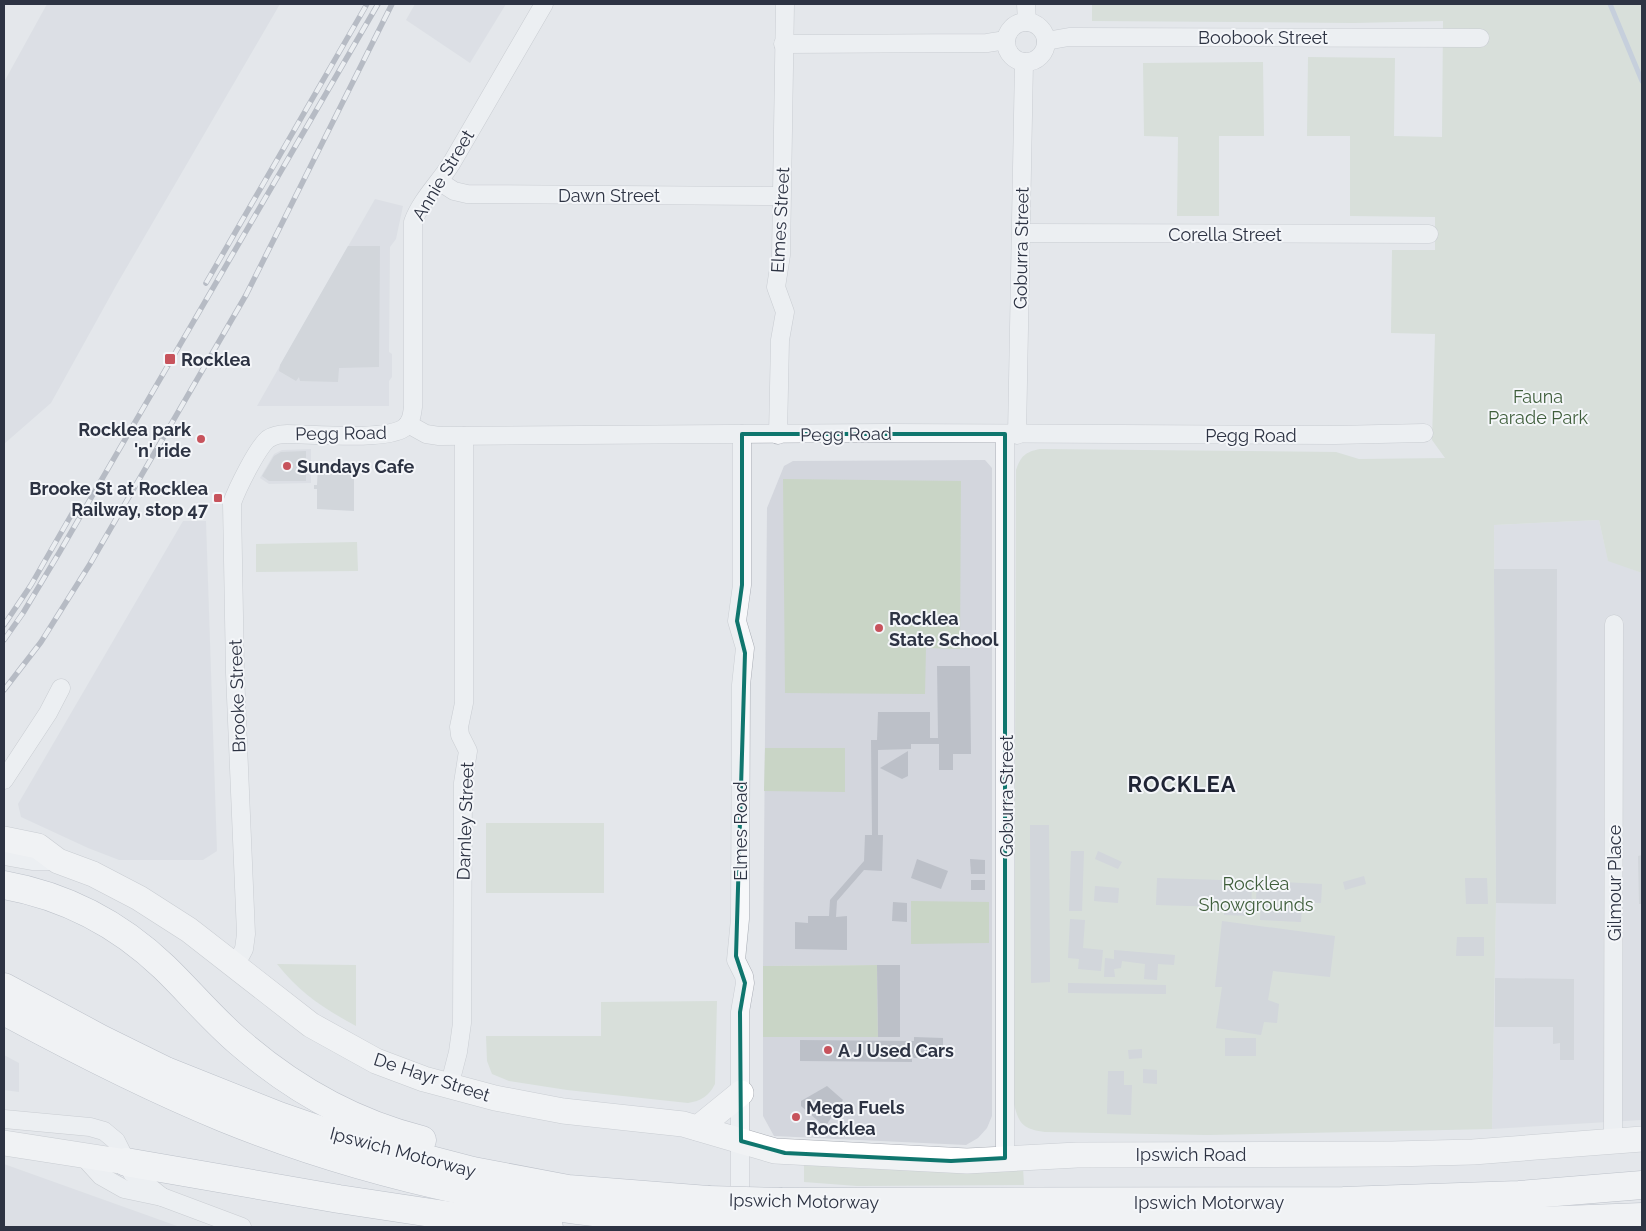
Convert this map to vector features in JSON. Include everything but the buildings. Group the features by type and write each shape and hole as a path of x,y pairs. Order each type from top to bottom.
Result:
{"highway":[{"path":"4,885 44,895 66,903 102,920 132,939 164,967 239,1042 284,1077 322,1101 366,1121 412,1138 532,1166 568,1190"},
{"name":"Ipswich Motorway","path":"4,987 158,1067 279,1116 341,1136 445,1164 568,1190 709,1210 1513,1222 1642,1217"},
{"name":"Ipswich Motorway","path":"4,1011 99,1062 166,1093 226,1119 329,1155 441,1185 640,1223 709,1210"},
{"path":"126,1162 348,1200 549,1227"},
{"name":"Ipswich Motorway","path":"782,1212 1343,1202 1519,1195 1642,1186"}],"street":[{"name":"Annie Street","path":"408,424 413,407 413,222 421,206 440,182 544,4"},
{"name":"Elmes Street","path":"778,435 780,340 784,312 776,286 781,255 785,4"},
{"path":"1026,4 1027,22"},
{"path":"1020,22 1027,22 1042,30 1046,41 1045,48 1037,59 1024,62 1013,57 1006,40 1010,29 1020,22"},
{"name":"Boobook Street","path":"1046,41 1069,37 1480,38"},
{"path":"783,44 987,43 1006,40"},
{"name":"Goburra Street","path":"1005,1158 1011,435 1021,233 1024,62"},
{"name":"Dawn Street","path":"440,182 454,191 467,194 781,196"},
{"name":"Corella Street","path":"1021,233 1429,234"},
{"name":"Pegg Road","path":"273,436 287,434 383,435 399,431 408,424 431,435 464,436 1424,433"},
{"name":"Elmes Road","path":"740,1227 740,1012 744,979 736,956 740,919 741,685 745,653 737,622 742,586 742,434"},
{"name":"Brooke Street","path":"235,966 246,944 246,927 231,513 236,492 264,445 273,436"},
{"name":"Darnley Street","path":"449,1086 458,1052 462,1023 463,783 468,755 459,727 464,703 464,436"},
{"name":"Gilmour Place","path":"1613,1141 1614,624"},
{"path":"4,780 48,713 61,688"},
{"name":"De Hayr Street","path":"6,841 38,846 58,861 93,874 139,898 189,930 293,1013 354,1050 397,1070 449,1086 555,1109 698,1128 741,1141"},
{"path":"698,1128 741,1093"},
{"path":"4,1119 90,1127 104,1131 116,1141 126,1162 137,1178 162,1198"},
{"name":"Ipswich Road","path":"741,1141 785,1153 951,1161 1077,1155 1392,1154 1482,1151 1642,1139"},
{"path":"4,1143 126,1162"},
{"path":"81,1154 94,1170 111,1183 144,1195 162,1198 242,1227"}],"highlighted area":[{"path":"742,434 1005,434 1005,1158 951,1161 785,1153 741,1141 740,1012 745,983 736,956 745,653 737,621 742,585"}],"shaded area":[{"path":"47,4 280,4 117,284 51,403 4,444 4,82"},
{"path":"415,4 506,4 470,63 406,20"},
{"path":"375,199 403,206 396,239 390,247 389,352 392,354 392,377 389,381 389,406 257,406"},
{"name":"Sundays Cafe","path":"311,449 311,483 269,484 260,478 274,454 282,450"},
{"name":"Rocklea State School","path":"985,460 992,468 992,1116 987,1128 978,1138 966,1145 774,1136 763,1116 763,1037 878,1037 877,965 763,966 767,508 784,466 793,461"},
{"path":"1599,520 1608,560 1642,573 1642,1120 1492,1129 1496,903 1494,525"},
{"path":"183,521 206,521 217,851 203,860 119,860 21,817 18,804"},
{"path":"4,1055 19,1063 19,1092 4,1090"},
{"path":"4,1164 180,1227 4,1227"}],"green space":[{"name":"Rocklea Showgrounds","path":"1092,4 1642,4 1642,573 1608,561 1599,520 1494,525 1496,903 1492,1129 1207,1135 1045,1132 1027,1127 1018,1117 1014,1104 1016,470 1020,461 1027,453 1040,449 1336,452 1359,459 1445,458 1432,440 1435,334 1391,333 1392,250 1435,250 1435,217 1350,216 1350,136 1307,136 1308,57 1395,58 1394,136 1442,137 1443,21 1354,23 1092,21"},
{"path":"1263,62 1264,136 1219,136 1219,216 1177,216 1178,137 1144,136 1143,63"},
{"path":"783,479 961,481 960,649 926,648 925,694 785,693"},
{"path":"357,542 358,571 256,572 256,544"},
{"path":"765,748 845,748 845,792 764,791"},
{"path":"486,823 604,823 604,893 486,893"},
{"path":"911,901 989,902 989,943 911,944"},
{"path":"277,964 356,965 356,1026 303,992"},
{"path":"877,965 878,1037 763,1037 763,966"},
{"path":"717,1001 715,1084 707,1095 693,1102 567,1090 509,1081 492,1074 487,1061 486,1036 601,1036 601,1002"},
{"path":"804,1162 1023,1167 1024,1185 857,1186 804,1182"}],"waterway":[{"path":"1610,4 1642,81"}],"railway":[{"path":"206,283 367,4"},
{"path":"4,640 23,613 59,553 378,4"},
{"path":"4,690 41,642 90,564 246,295 392,4"},
{"path":"4,625 31,585 73,512"}],"place":[{"name":"Rocklea","path":"170,359"},
{"name":"Rocklea park 'n' ride","path":"201,439"},
{"name":"Sundays Cafe","path":"287,466"},
{"name":"Brooke St at Rocklea Railway, stop 47","path":"218,498"},
{"name":"Rocklea State School","path":"879,628"},
{"name":"A J Used Cars","path":"828,1050"},
{"name":"Mega Fuels Rocklea","path":"796,1117"}],"district":[{"name":"ROCKLEA","path":"1182,784"}],"park label":[{"name":"Fauna Parade Park","path":"1538,406"}]}
